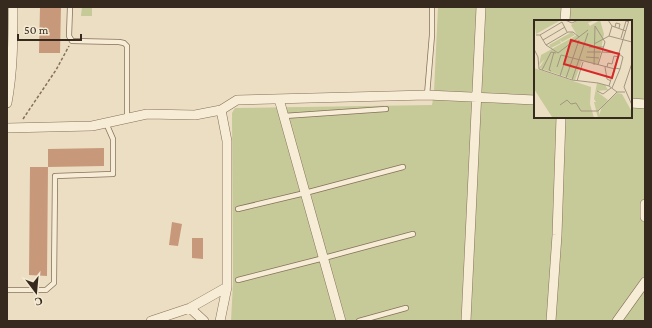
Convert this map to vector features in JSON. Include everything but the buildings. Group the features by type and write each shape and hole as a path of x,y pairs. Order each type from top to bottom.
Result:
{"street":[{"path":"7,103 11,84 13,7"},
{"path":"466,321 481,7"},
{"path":"565,20 566,7"},
{"path":"7,128 92,126 148,114 195,115 221,110 237,100 427,95 534,100"},
{"path":"279,99 341,321"},
{"path":"632,103 645,104"},
{"path":"220,321 227,287 227,141 221,110"},
{"path":"551,321 557,235 561,118"},
{"path":"645,204 645,217"},
{"path":"617,321 645,282"},
{"path":"151,321 190,308 227,287"},
{"path":"190,308 204,321"}],"lane":[{"path":"70,7 69,36 72,41 118,42 124,43 127,46 128,118"},
{"path":"427,95 432,35 432,7"},
{"path":"284,116 386,109"},
{"path":"7,290 46,290 54,283 55,176 113,174 113,139 106,123"},
{"path":"238,209 403,167"},
{"path":"238,280 413,234"},
{"path":"359,321 406,308"}],"path":[{"path":"17,128 56,70 72,41"}],"green space":[{"path":"82,7 92,7 92,16 81,16"},
{"path":"438,7 645,7 645,321 231,321 233,283 232,113 235,108 432,105 434,92"}]}
